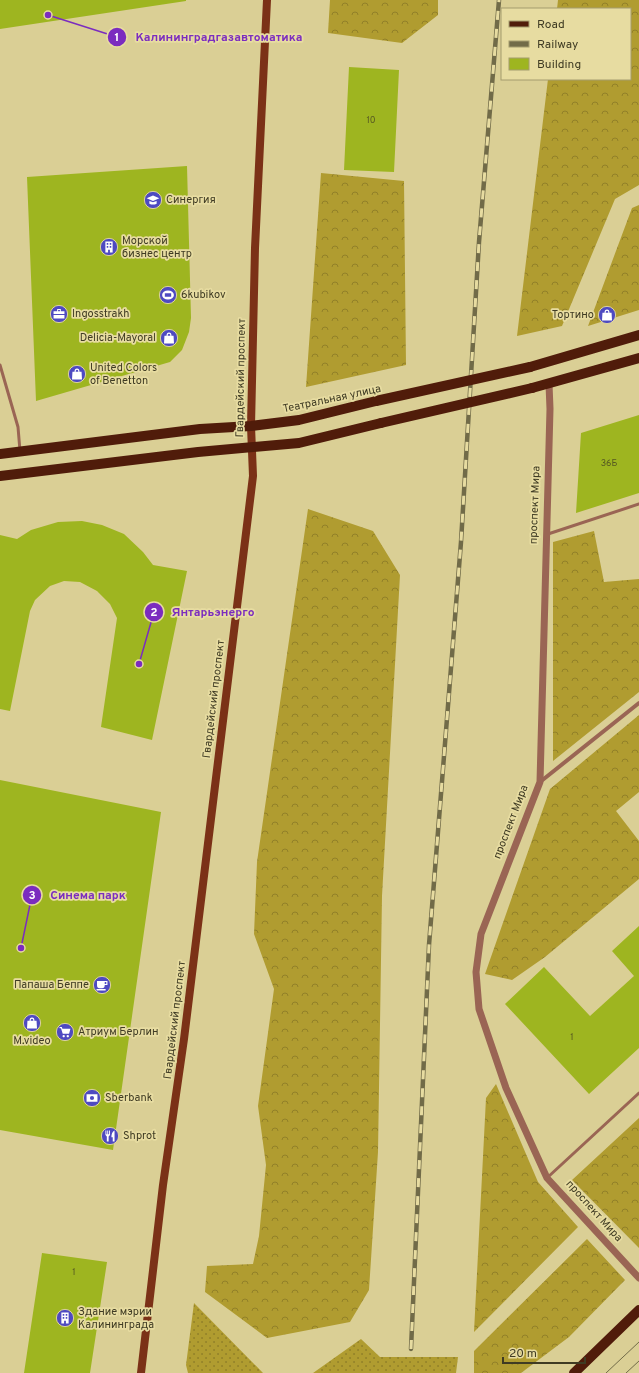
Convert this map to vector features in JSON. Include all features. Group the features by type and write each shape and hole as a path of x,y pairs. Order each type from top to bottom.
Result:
{"main road":[{"name":"Гвардейский проспект","path":"141,1373 163,1185 184,1039 253,476 251,426 256,240 267,0"},
{"name":"Театральная улица","path":"0,454 200,429 251,426 299,420 376,401 530,367 639,335"},
{"path":"0,476 198,452 300,443 549,384 639,358"},
{"path":"574,1373 639,1310"}],"street":[{"name":"проспект Мира","path":"549,384 550,409 540,782 481,934 476,972 479,1009 506,1088 547,1178 639,1278"},
{"path":"540,782 639,703"}],"lane":[{"path":"0,365 18,427 20,451"},
{"path":"546,535 639,504"},
{"path":"547,1178 639,1093"}],"green space":[{"path":"330,0 438,0 438,15 402,43 328,33"},
{"path":"558,0 639,0 639,185 615,199 562,326 517,336 548,80 631,80 631,8 557,8"},
{"path":"321,173 404,181 406,365 306,387"},
{"path":"639,205 639,310 588,326 632,208"},
{"path":"308,509 373,531 400,575 382,896 378,1152 369,1290 350,1322 267,1338 205,1292 207,1266 253,1264 259,1236 266,1165 258,1106 274,989 254,934 257,862"},
{"path":"594,531 604,582 639,579 639,692 553,761 553,542"},
{"path":"639,715 639,792 616,811 639,841 639,879 545,957 512,980 485,974 550,789"},
{"path":"496,1084 538,1182 578,1227 474,1332 486,1098"},
{"path":"639,1118 639,1248 572,1180"},
{"path":"587,1239 625,1280 569,1337 521,1373 474,1373 474,1351"},
{"path":"194,1303 263,1373 188,1373 186,1365"},
{"path":"361,1339 380,1357 458,1357 456,1373 313,1373"}],"building":[{"path":"0,0 186,0 186,1 0,29"},
{"path":"349,67 399,70 394,172 344,170"},
{"name":"Морской бизнес центр","path":"187,166 191,318 189,332 182,350 170,362 36,401 27,177"},
{"path":"639,415 639,493 576,513 581,433"},
{"path":"82,521 102,525 124,534 143,552 153,565 187,571 152,740 101,727 117,618 110,604 97,591 80,582 64,581 50,586 35,600 30,611 10,711 0,709 0,535 17,539 31,530 58,522"},
{"name":"Атриум Берлин","path":"0,780 161,812 113,1150 0,1130"},
{"path":"639,926 639,1048 589,1094 505,1004 544,967 590,1016 634,976 612,951"},
{"name":"Здание мэрии Калининграда","path":"42,1253 107,1262 90,1373 24,1373"}],"tram line":[{"path":"606,1373 639,1342"},
{"path":"626,1373 639,1361"}],"railway":[{"path":"411,1349 429,945 461,542 479,242 499,0"}],"place":[{"name":"Калининградгазавтоматика","path":"48,15"},
{"name":"Синергия","path":"153,200"},
{"name":"Морской бизнес центр","path":"109,247"},
{"name":"6kubikov","path":"168,295"},
{"name":"Ingosstrakh","path":"59,314"},
{"name":"Тортино","path":"607,315"},
{"name":"Delicia-Mayoral","path":"169,338"},
{"name":"United Colors of Benetton","path":"77,374"},
{"name":"Янтарьэнерго","path":"139,664"},
{"name":"Синема парк","path":"21,948"},
{"name":"Папаша Беппе","path":"102,985"},
{"name":"M.video","path":"32,1023"},
{"name":"Атриум Берлин","path":"65,1032"},
{"name":"Sberbank","path":"92,1098"},
{"name":"Shprot","path":"110,1136"},
{"name":"Здание мэрии Калининграда","path":"65,1318"}]}
